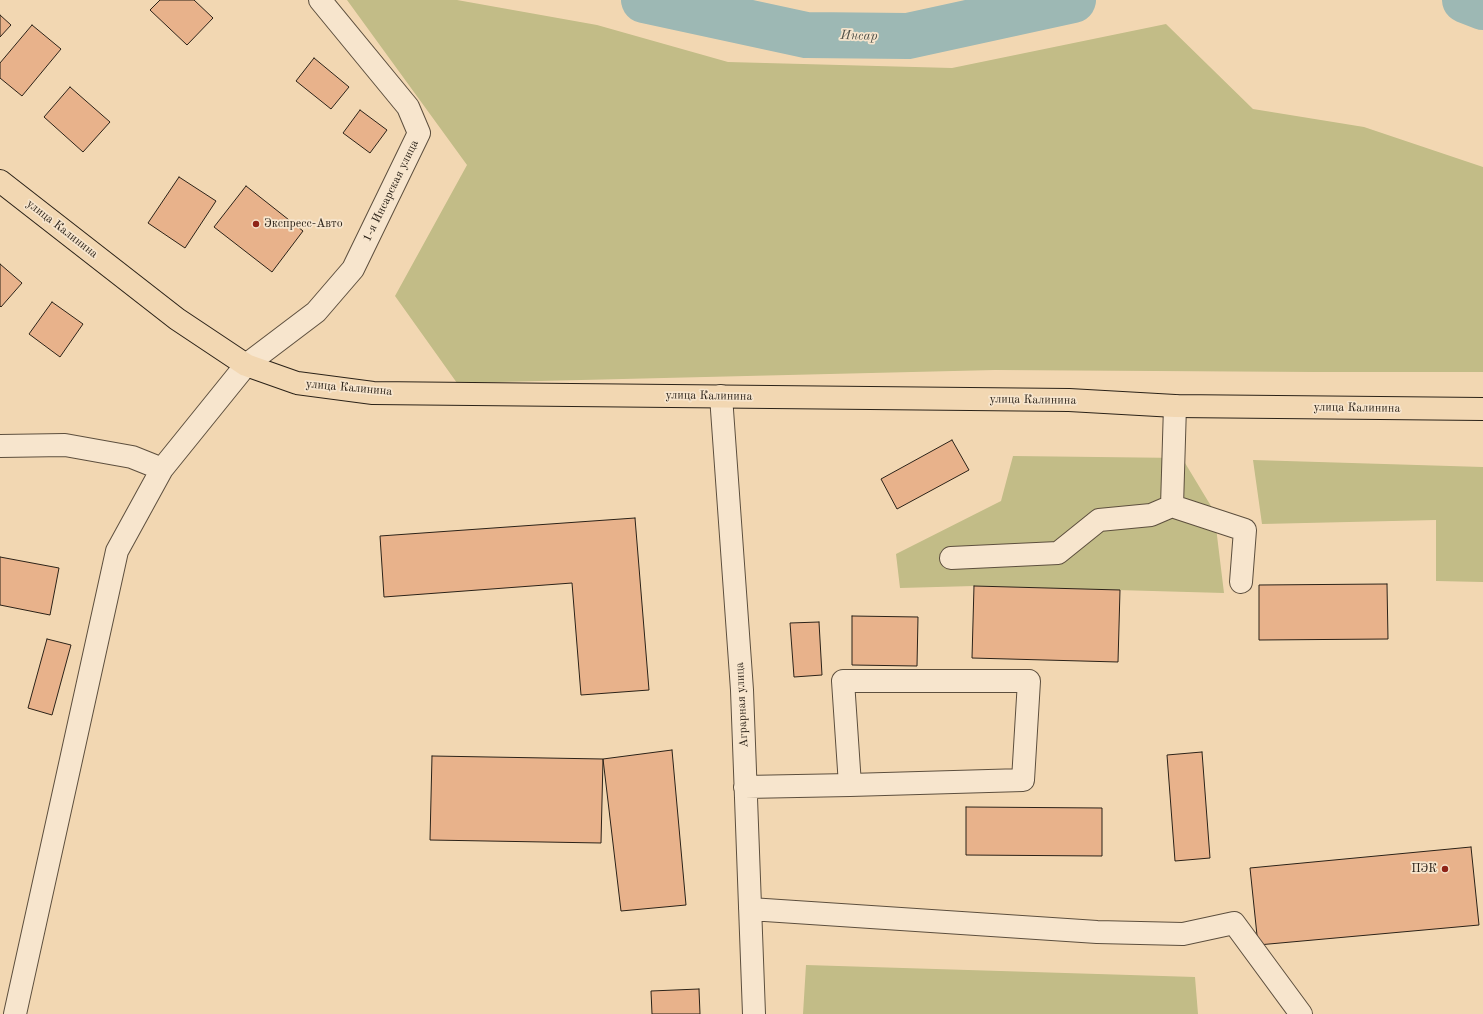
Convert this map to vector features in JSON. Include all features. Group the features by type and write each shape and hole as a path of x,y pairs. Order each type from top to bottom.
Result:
{"main road":[{"name":"улица Калинина","path":"0,181 177,319 246,365 297,383 373,393 1068,400 1175,406 1483,409"}],"street":[{"name":"1-я Инсарская улица","path":"246,365 316,312 353,269 420,133 408,107 320,0"},
{"path":"14,1014 117,550 162,469 246,365"},
{"name":"Аграрная улица","path":"721,396 742,690 754,1014"},
{"path":"1172,506 1175,406"},
{"path":"0,446 65,444 132,456 162,469"},
{"path":"950,558 1058,553 1099,520 1151,515 1172,506 1245,530 1241,582"},
{"path":"745,787 850,785 1022,780 1029,681 843,681 850,785"},
{"path":"750,909 1097,932 1183,934 1234,923 1301,1014"}],"shaded area":[{"path":"347,0 457,0 597,25 728,62 952,68 1166,24 1253,109 1364,127 1483,167 1483,372 995,370 457,383 395,296 467,165"},
{"path":"1013,456 1182,458 1214,511 1224,593 974,586 900,588 896,554 1001,501"},
{"path":"1253,460 1483,467 1483,582 1436,581 1436,520 1262,524"},
{"path":"806,965 1195,977 1198,1014 803,1014"}],"building":[{"path":"160,0 194,0 213,18 187,45 150,10"},
{"path":"0,15 11,25 0,37"},
{"path":"32,25 61,49 22,96 0,78 0,63"},
{"path":"314,58 349,87 331,109 296,81"},
{"path":"70,87 110,122 83,152 44,117"},
{"path":"360,110 387,130 370,153 343,133"},
{"path":"179,177 216,201 185,248 148,223"},
{"path":"246,186 303,231 272,272 214,227"},
{"path":"0,264 22,283 1,307 0,306"},
{"path":"52,302 83,324 60,357 29,334"},
{"path":"952,440 969,470 897,509 881,479"},
{"path":"635,518 649,690 581,695 572,583 384,597 380,536"},
{"path":"0,557 59,568 50,615 0,605"},
{"path":"1387,584 1388,639 1259,640 1259,585"},
{"path":"974,586 1120,590 1118,662 972,658"},
{"path":"852,616 918,617 917,666 852,665"},
{"path":"819,622 822,675 794,677 790,623"},
{"path":"47,639 71,645 52,715 28,708"},
{"path":"672,750 686,905 621,911 603,759"},
{"path":"1202,752 1210,858 1175,861 1167,755"},
{"path":"432,756 603,759 601,843 430,840"},
{"path":"966,807 1102,808 1102,856 966,855"},
{"path":"1471,847 1479,925 1258,945 1250,868"},
{"path":"699,989 700,1014 652,1014 651,991"}],"waterway":[{"name":"Инсар","path":"644,0 806,35 908,36 1073,0"},
{"name":"Инсар","path":"1465,0 1483,7"}],"place":[{"name":"Экспресс-Авто","path":"256,224"},
{"name":"ПЭК","path":"1445,869"}]}
